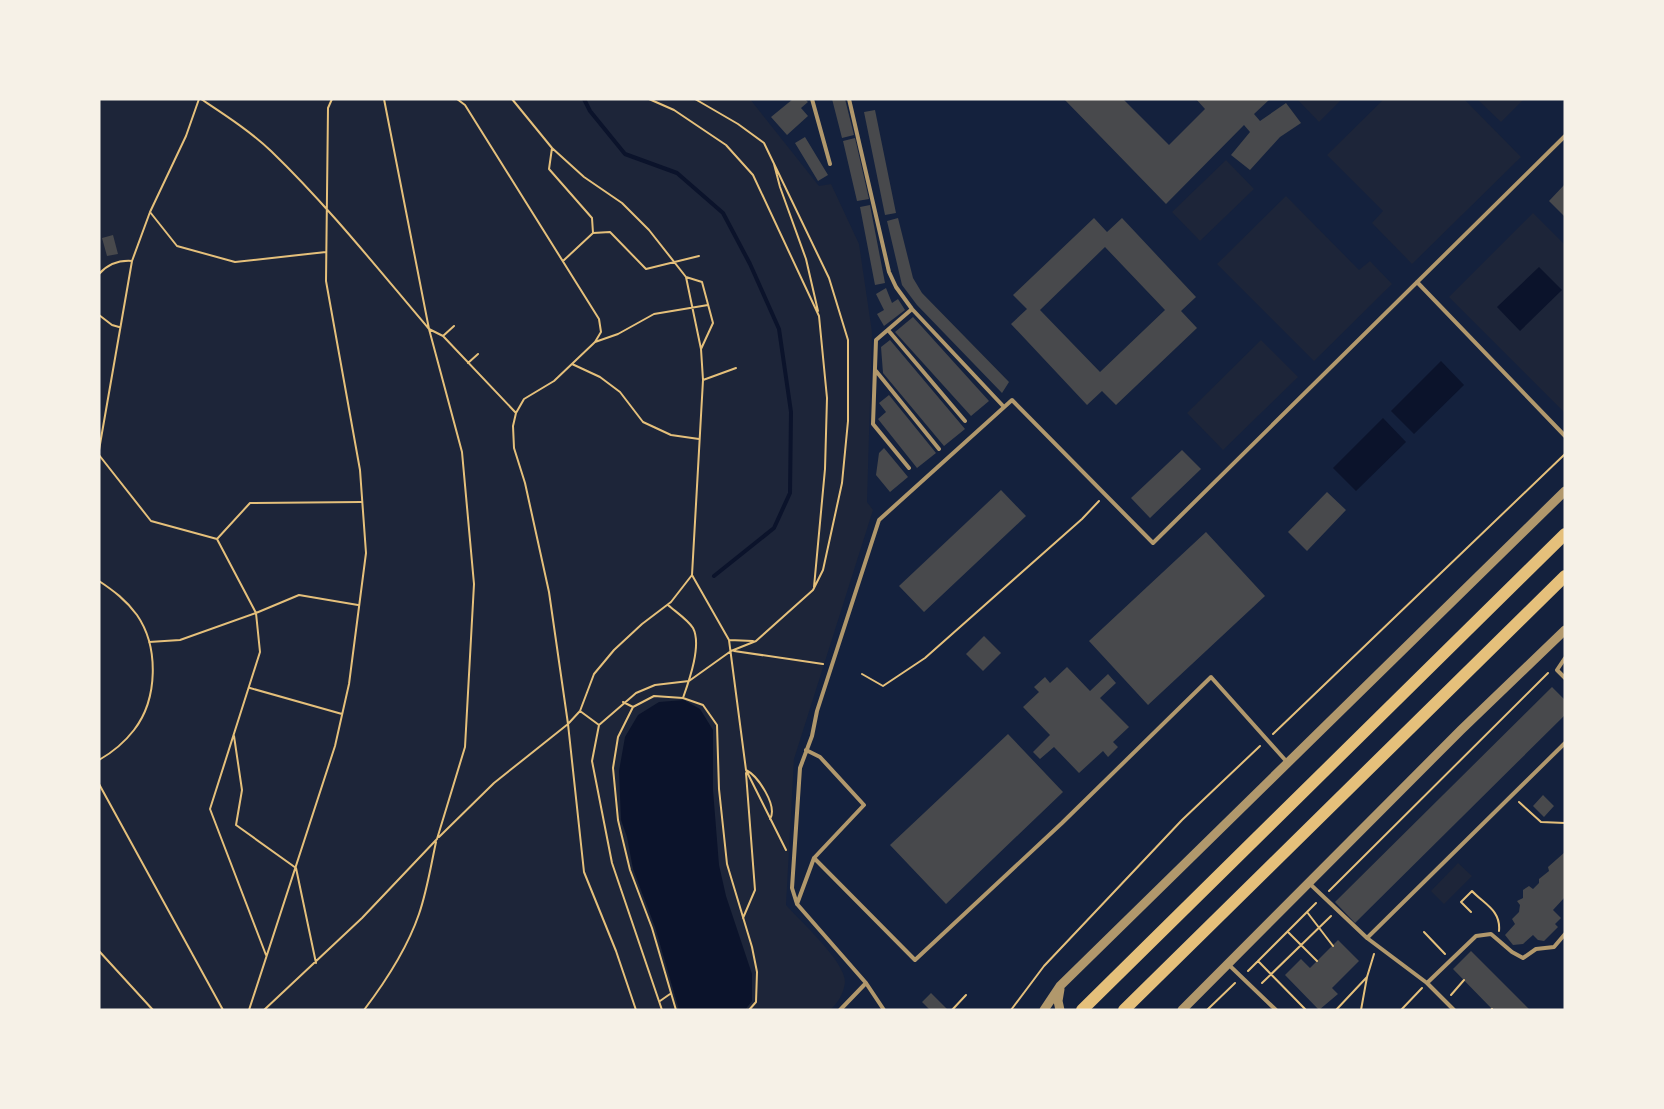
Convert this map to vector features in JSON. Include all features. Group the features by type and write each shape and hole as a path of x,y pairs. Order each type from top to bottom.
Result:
{"main road":[{"path":"1082,1010 1565,534"},
{"path":"1124,1010 1565,576"}],"street":[{"path":"1044,1010 1060,986 1565,491"},
{"path":"1182,1010 1461,730 1563,636"},
{"path":"1060,986 1058,1001 1060,1010"}],"lane":[{"path":"812,99 831,164"},
{"path":"849,99 890,272 896,287 912,309 1004,407"},
{"path":"884,1010 866,982 797,904 792,888 800,768 879,520 1012,400 1153,543 1565,136"},
{"path":"1417,282 1565,436"},
{"path":"909,468 873,424 876,340 912,309"},
{"path":"888,330 965,421"},
{"path":"876,370 939,449"},
{"path":"1565,658 1557,670 1565,678"},
{"path":"814,858 915,960 1062,823 1211,677 1287,763"},
{"path":"1367,938 1565,743"},
{"path":"797,904 814,858 864,805 820,757 806,750"},
{"path":"1309,882 1367,938 1427,983 1454,1010"},
{"path":"1427,983 1476,936 1491,934 1523,958 1536,949 1554,947 1565,934"},
{"path":"1228,964 1276,1010"},
{"path":"840,1010 866,982"}],"path":[{"path":"99,450 132,261 150,212 186,136 200,99 270,150 328,211 429,328 443,336 516,413"},
{"path":"249,1010 335,746 349,684 366,553 360,470 326,282 328,108 332,99"},
{"path":"364,1010 384,983 419,914 437,839 465,747 474,584 462,452 429,328 384,99"},
{"path":"457,99 465,105 599,319 601,332 595,342 554,381 524,399 516,413 513,426 514,448 525,483 549,592 568,724 584,872 616,951 636,1010"},
{"path":"512,99 552,148 584,177 622,203 649,230 686,277 701,348 703,380 692,575 729,640 731,651 746,770 755,890 743,920"},
{"path":"649,99 674,110 726,145 753,175 819,316"},
{"path":"662,1010 612,863 592,761 599,725 636,693 655,685 689,681 731,651 756,641 813,590 823,570 842,483 848,421 848,340 830,278 764,143 738,124 695,99"},
{"path":"552,148 549,169 592,218 593,233"},
{"path":"772,158 806,259 819,316 827,398 825,469 813,590"},
{"path":"150,212 177,246 235,262 327,252"},
{"path":"563,261 593,233 610,232 646,269 699,256"},
{"path":"99,274 108,265 132,261"},
{"path":"686,277 702,282 713,324 701,348"},
{"path":"595,342 618,334 654,314 708,305"},
{"path":"99,315 112,325 119,327"},
{"path":"443,336 454,326"},
{"path":"468,363 478,354"},
{"path":"572,364 600,376 620,392 643,422 671,435 699,439"},
{"path":"703,380 736,368"},
{"path":"1011,1010 1044,966 1182,820 1565,454"},
{"path":"99,455 151,521 218,538 256,613 260,652 210,809 266,955"},
{"path":"862,674 883,686 924,658 1082,519 1105,495"},
{"path":"218,538 250,503 363,502"},
{"path":"264,1010 362,918 494,783 568,724 580,711 594,674 607,658 642,624 668,605 692,575"},
{"path":"99,580 120,595 138,616 149,642 153,672 148,702 135,729 115,751 99,760"},
{"path":"149,642 180,640 299,595 358,605"},
{"path":"668,605 692,627 696,638 689,681 683,698"},
{"path":"729,640 756,641"},
{"path":"731,651 833,665"},
{"path":"1207,1010 1549,672"},
{"path":"249,688 342,714"},
{"path":"676,1010 652,928 630,870 618,820 613,768 618,737 633,707 654,696 683,698 703,705 717,725 719,789 727,864 752,947 757,972 756,1002 749,1010"},
{"path":"623,702 633,707"},
{"path":"580,711 599,725"},
{"path":"234,735 242,790 236,825 296,867 316,963"},
{"path":"746,770 793,863"},
{"path":"746,770 758,779 772,808 773,814 770,819"},
{"path":"99,784 223,1010"},
{"path":"1512,796 1541,822 1565,823"},
{"path":"1470,912 1461,902 1472,891 1492,907 1500,924"},
{"path":"1255,989 1337,909"},
{"path":"1307,912 1333,946"},
{"path":"1287,932 1317,961"},
{"path":"1424,932 1451,961"},
{"path":"1361,1010 1367,977 1377,946"},
{"path":"99,951 153,1010"},
{"path":"1258,961 1306,1010"},
{"path":"1336,1010 1367,977"},
{"path":"1445,1001 1464,980"},
{"path":"1401,1010 1427,983"},
{"path":"660,1001 670,994"},
{"path":"952,1010 966,995"}],"shaded area":[{"path":"99,99 750,99 819,186 831,184 859,244 872,332 867,502 873,510 794,759 786,905 830,953 843,973 845,982 843,990 838,1001 830,1010 99,1010"},
{"path":"1297,99 1342,99 1319,122"},
{"path":"1384,99 1464,99 1521,157 1412,264 1372,223 1383,211 1327,155"},
{"path":"1477,99 1524,99 1501,122"},
{"path":"1226,160 1254,189 1200,241 1172,212"},
{"path":"1286,196 1359,270 1370,261 1392,284 1314,361 1217,264"},
{"path":"1533,213 1565,245 1565,413 1449,297"},
{"path":"1539,267 1562,290 1520,331 1497,307"},
{"path":"1261,340 1298,377 1223,450 1187,413"},
{"path":"1441,361 1464,385 1414,434 1391,411"},
{"path":"1383,418 1406,442 1356,491 1333,468"},
{"path":"684,700 700,709 713,730 713,790 719,865 726,896 752,974 752,1001 745,1010 679,1010 655,927 633,869 621,820 619,771 625,737 638,715 659,702"},
{"path":"1458,863 1472,876 1444,904 1431,891"}],"building":[{"path":"793,99 805,99 808,102 801,108 808,116 787,135 771,117"},
{"path":"832,99 845,99 854,135 842,138"},
{"path":"1064,99 1123,99 1169,145 1205,109 1196,99 1270,99 1254,114 1260,121 1286,103 1301,123 1280,137 1250,170 1231,155 1250,132 1244,125 1166,204"},
{"path":"875,110 896,213 885,215 864,112"},
{"path":"805,137 828,175 818,181 795,143"},
{"path":"855,138 869,199 857,201 843,141"},
{"path":"1565,184 1565,217 1549,201"},
{"path":"870,205 885,283 875,285 860,207"},
{"path":"898,218 913,278 922,293 1009,382 1002,393 917,305 902,285 887,221"},
{"path":"1094,218 1107,232 1122,218 1196,297 1181,311 1197,328 1116,405 1102,391 1087,405 1011,324 1027,309 1013,295","holes":["1105,247 1165,310 1100,372 1040,310"]},
{"path":"113,235 118,254 107,256 102,238"},
{"path":"886,288 892,303 898,299 905,310 884,326 877,314 884,310 876,294"},
{"path":"913,317 989,401 971,416 895,332"},
{"path":"890,340 965,429 944,446 883,373 881,347"},
{"path":"889,395 936,453 917,468 878,419 886,412 879,403"},
{"path":"884,448 908,477 890,492 876,475 879,453"},
{"path":"1182,450 1201,469 1150,518 1131,498"},
{"path":"1001,490 1026,516 924,612 899,586"},
{"path":"1327,492 1346,510 1307,551 1288,532"},
{"path":"1206,532 1265,596 1148,705 1089,641"},
{"path":"984,636 1001,653 983,671 966,654"},
{"path":"1067,667 1090,691 1108,674 1116,683 1100,698 1129,727 1113,742 1118,747 1108,757 1103,751 1079,773 1054,747 1040,759 1033,752 1050,735 1023,707 1039,692 1034,687 1045,677 1050,683"},
{"path":"1552,687 1565,700 1565,715 1355,923 1335,902"},
{"path":"1008,734 1063,792 946,904 890,845"},
{"path":"1543,795 1554,806 1544,817 1533,806"},
{"path":"1565,852 1565,897 1553,910 1561,918 1555,924 1558,927 1544,941 1538,940 1533,935 1523,944 1513,945 1505,935 1515,924 1512,919 1519,912 1520,905 1517,901 1523,898 1523,890 1529,886 1533,889 1539,883 1539,879 1549,871 1548,867"},
{"path":"1338,940 1359,961 1332,988 1338,994 1319,1010 1285,975 1301,959 1310,968"},
{"path":"1471,951 1530,1010 1493,1010 1453,969"},
{"path":"931,993 948,1010 930,1010 922,1002"}],"waterway":[{"path":"584,99 590,111 625,154 677,173 723,213 750,264 779,329 791,412 790,493 774,528 714,576"}]}
